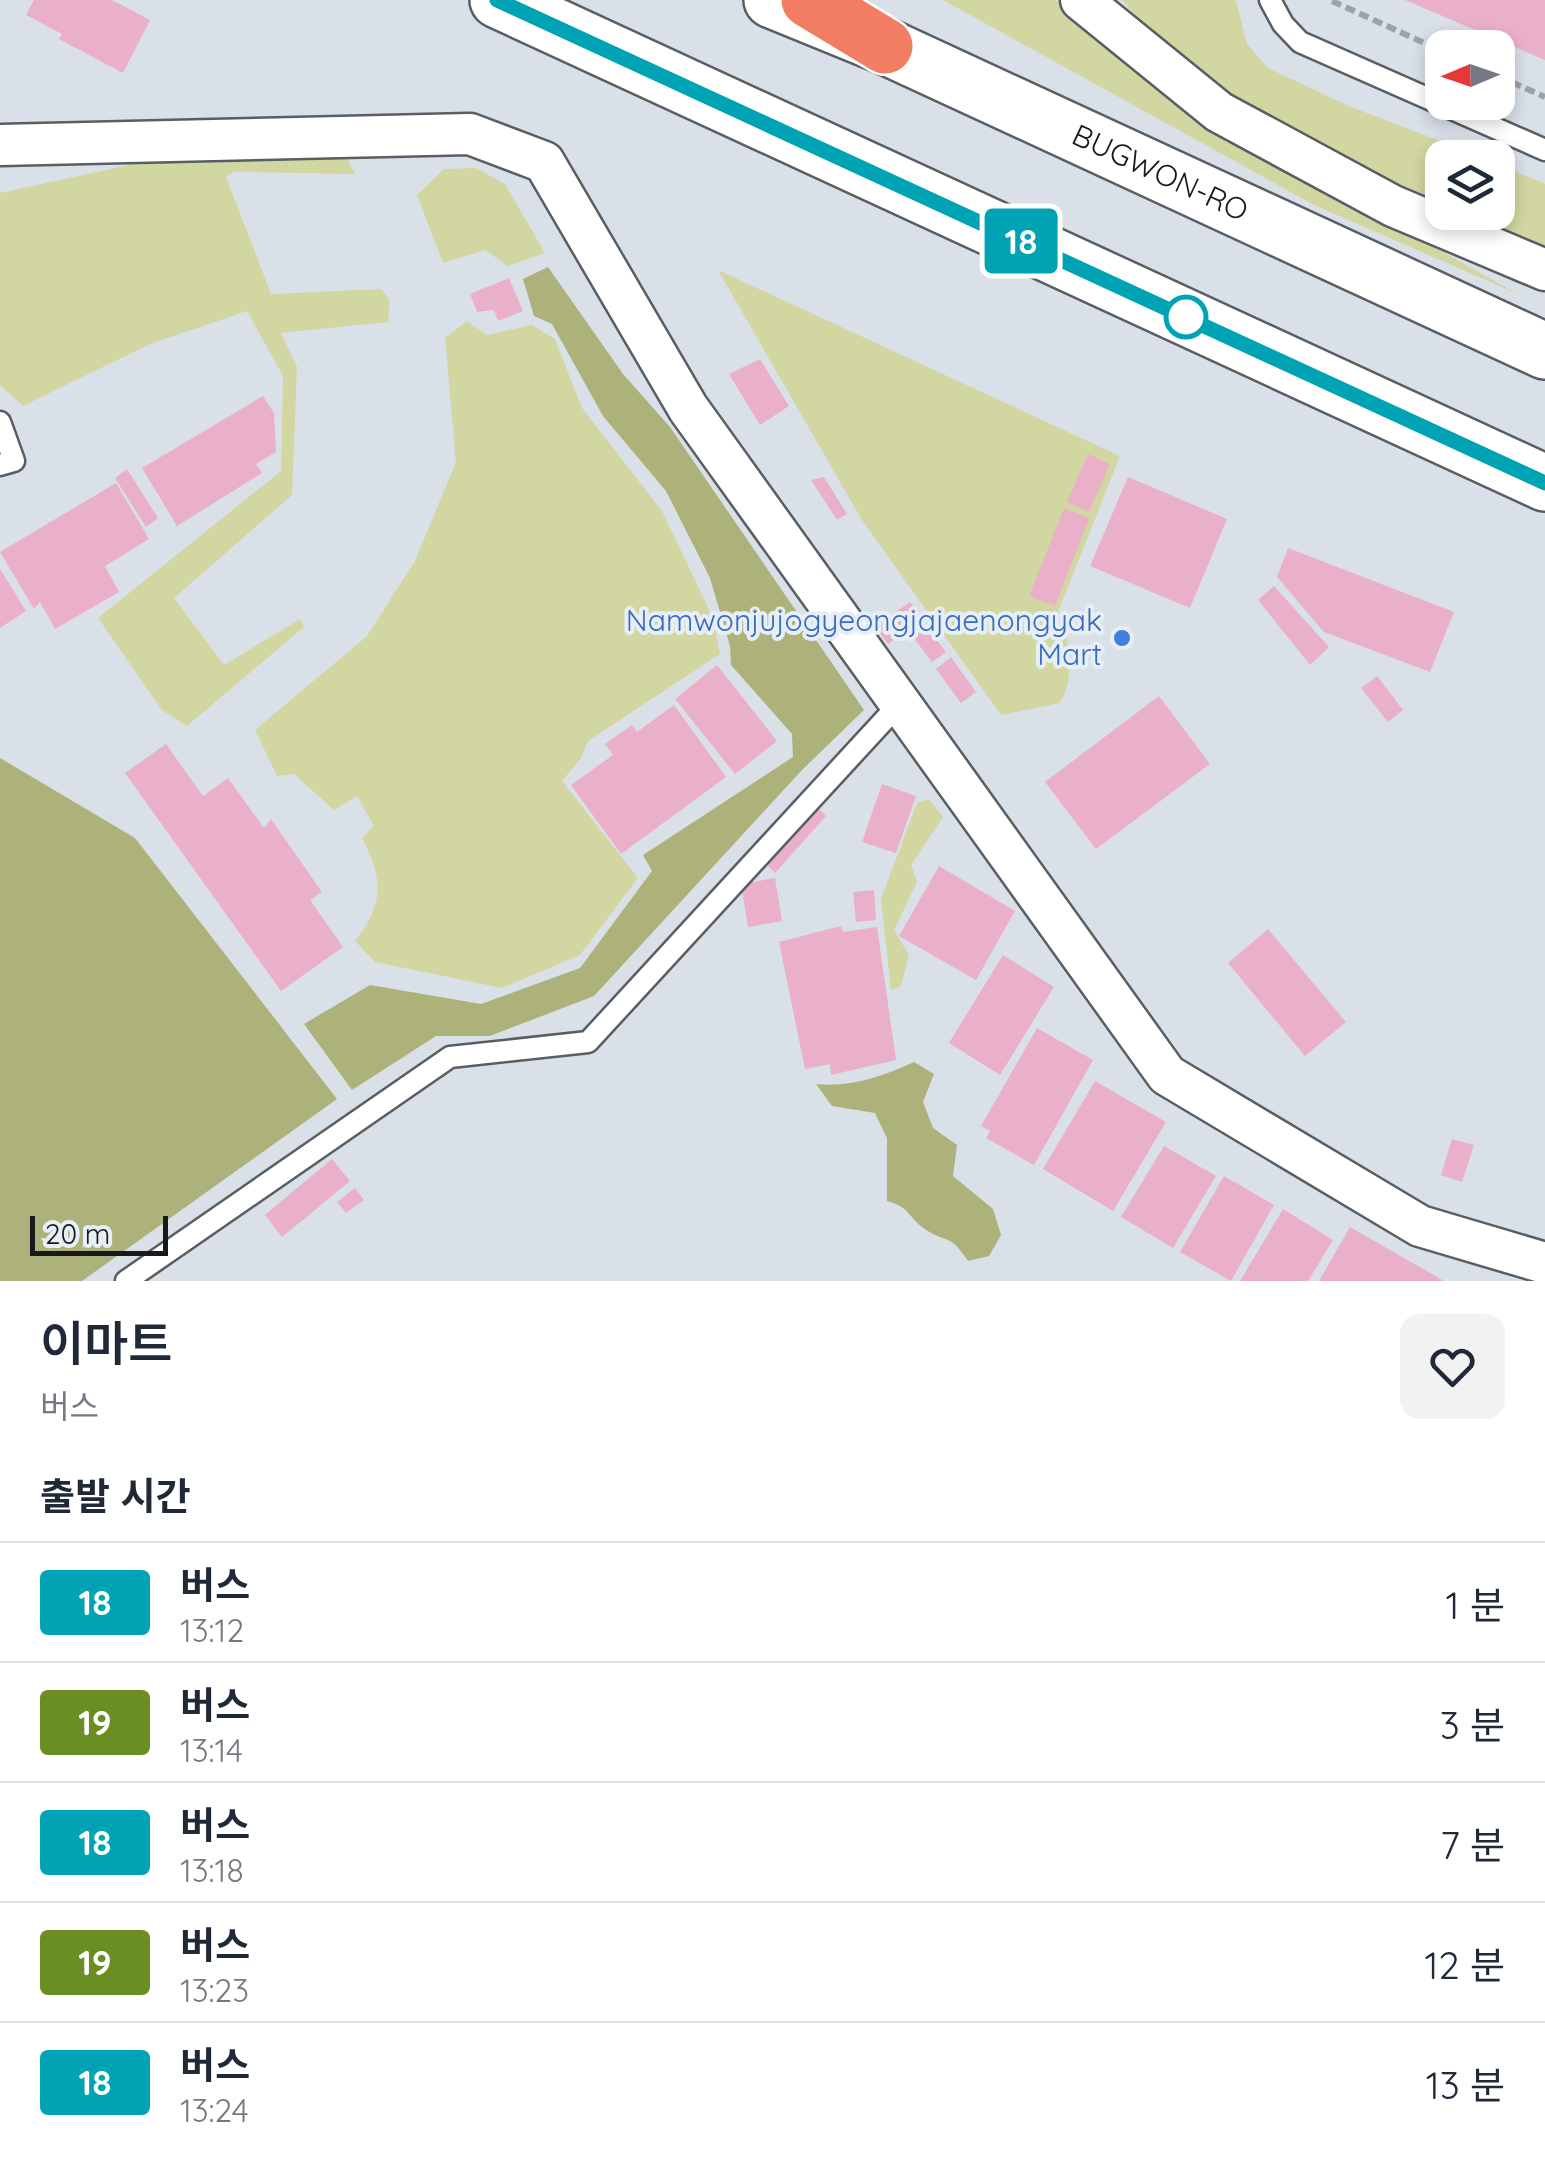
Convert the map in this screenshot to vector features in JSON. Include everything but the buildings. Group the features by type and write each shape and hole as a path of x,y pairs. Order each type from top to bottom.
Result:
{"highway":[{"path":"809,0 885,46"}],"street":[{"path":"498,0 1545,482"},
{"name":"BUGWON-RO","path":"772,0 885,46 1545,351"},
{"path":"1082,0 1218,112 1393,206 1545,270"},
{"path":"0,145 470,134 544,162 688,408 1166,1075 1420,1226 1545,1264"}],"lane":[{"path":"1270,0 1283,24 1300,42 1545,150"},
{"path":"0,422 14,461 0,465"},
{"path":"126,1281 450,1057 588,1042 900,703"}],"path":[{"path":"1332,2 1425,43"},
{"path":"1515,84 1545,97"}],"green space":[{"path":"943,0 1055,0 1207,120 1518,294 1314,205"},
{"path":"1122,0 1236,0 1247,44 1268,68 1351,107 1438,140 1425,140 1425,200 1223,98 1143,26"},
{"path":"207,148 345,153 355,174 234,172 226,177 271,294 381,289 390,301 388,322 281,333 297,367 292,495 174,598 224,665 300,619 304,627 187,726 162,710 98,618 281,471 283,376 247,311 150,344 23,406 0,385 0,193"},
{"path":"476,168 505,184 545,253 508,266 485,250 443,263 417,195 444,169"},
{"path":"1515,171 1545,184 1545,252 1491,230 1515,230"},
{"path":"548,267 623,374 670,427 864,710 802,770 594,996 490,1036 436,1036 352,1090 304,1024 370,985 481,1004 580,968 652,871 643,855 793,757 792,734 731,665 730,646 710,578 666,491 603,416 552,324 534,316 523,279"},
{"path":"718,270 1120,456 1057,614 1070,658 1068,683 1060,703 1001,715 862,520"},
{"path":"467,321 487,335 532,325 555,339 582,408 662,511 713,618 720,654 588,741 581,758 562,781 638,878 580,955 502,988 375,962 355,941 371,915 378,891 374,866 362,838 374,826 357,796 334,810 294,774 277,776 255,730 367,636 415,561 456,462 445,338"},
{"path":"0,758 135,838 337,1099 82,1281 0,1281"},
{"path":"929,799 943,817 911,865 917,882 894,930 909,955 901,986 891,990 881,899 917,803"},
{"path":"914,1062 934,1074 923,1102 933,1128 957,1145 953,1176 993,1209 1001,1235 989,1256 968,1261 952,1242 925,1229 905,1210 887,1201 887,1138 875,1113 832,1106 816,1084 866,1080"}],"bus line":[{"name":"18","path":"497,0 1545,483"}],"place":[{"name":"Namwonjujogyeongjajaenongyak Mart","path":"1122,638"}]}
